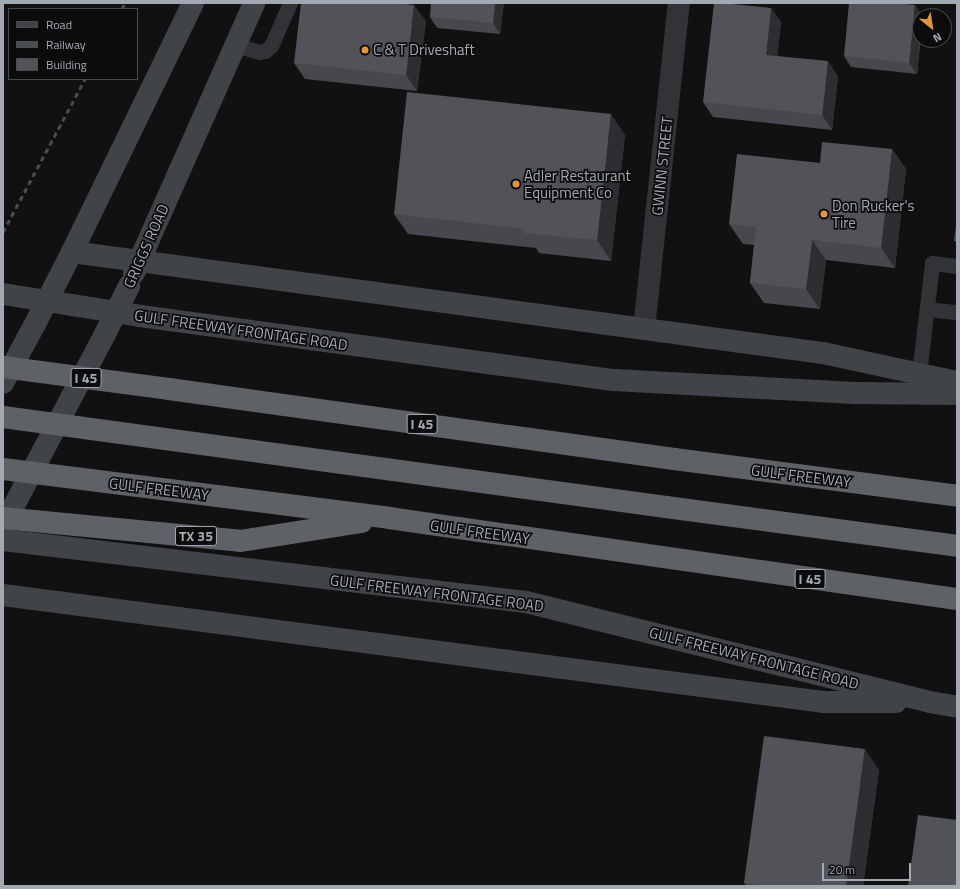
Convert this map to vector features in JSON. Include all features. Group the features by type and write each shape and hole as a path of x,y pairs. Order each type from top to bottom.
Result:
{"highway":[{"name":"GULF FREEWAY","path":"3,367 674,459 957,496"},
{"path":"3,417 957,546"},
{"name":"GULF FREEWAY","path":"3,469 389,518 957,599"},
{"name":"TX 35","path":"5,520 240,541 389,518"}],"main road":[{"path":"3,382 72,252 194,3"},
{"name":"GRIGGS ROAD","path":"5,520 105,334 129,286 254,3"},
{"path":"72,252 823,353 957,382"},
{"name":"GULF FREEWAY FRONTAGE ROAD","path":"3,294 140,316 614,380 855,393 957,394"},
{"name":"GULF FREEWAY FRONTAGE ROAD","path":"3,540 526,602 930,702 957,706"},
{"path":"3,595 824,702 930,702"}],"street":[{"name":"GWINN STREET","path":"644,329 679,3"}],"lane":[{"path":"235,45 259,52 265,51 271,46 290,3"},
{"path":"919,374 932,263 957,266"},
{"path":"926,309 957,312"}],"building":[{"name":"C & T Driveshaft","path":"301,3 397,3 414,5 406,75 294,63"},
{"path":"431,3 495,3 493,23 430,17"},
{"path":"714,3 771,8 766,55 828,61 822,115 703,102"},
{"path":"849,3 897,3 915,5 915,8 912,8 912,34 909,63 844,56"},
{"name":"Adler Restaurant Equipment Co","path":"407,92 611,114 597,240 524,233 525,229 394,214"},
{"name":"Don Rucker's Tire","path":"822,142 892,149 881,248 812,240 806,289 750,283 756,227 729,224 737,154 820,163"},
{"path":"957,219 957,242 954,241"},
{"path":"764,736 865,749 846,886 770,886 744,883"},
{"path":"918,815 957,820 957,886 908,886"}],"railway":[{"path":"122,8 125,3"},
{"path":"3,232 84,80"}],"place":[{"name":"C & T Driveshaft","path":"365,50"},
{"name":"Adler Restaurant Equipment Co","path":"516,184"},
{"name":"Don Rucker's Tire","path":"824,214"}]}
